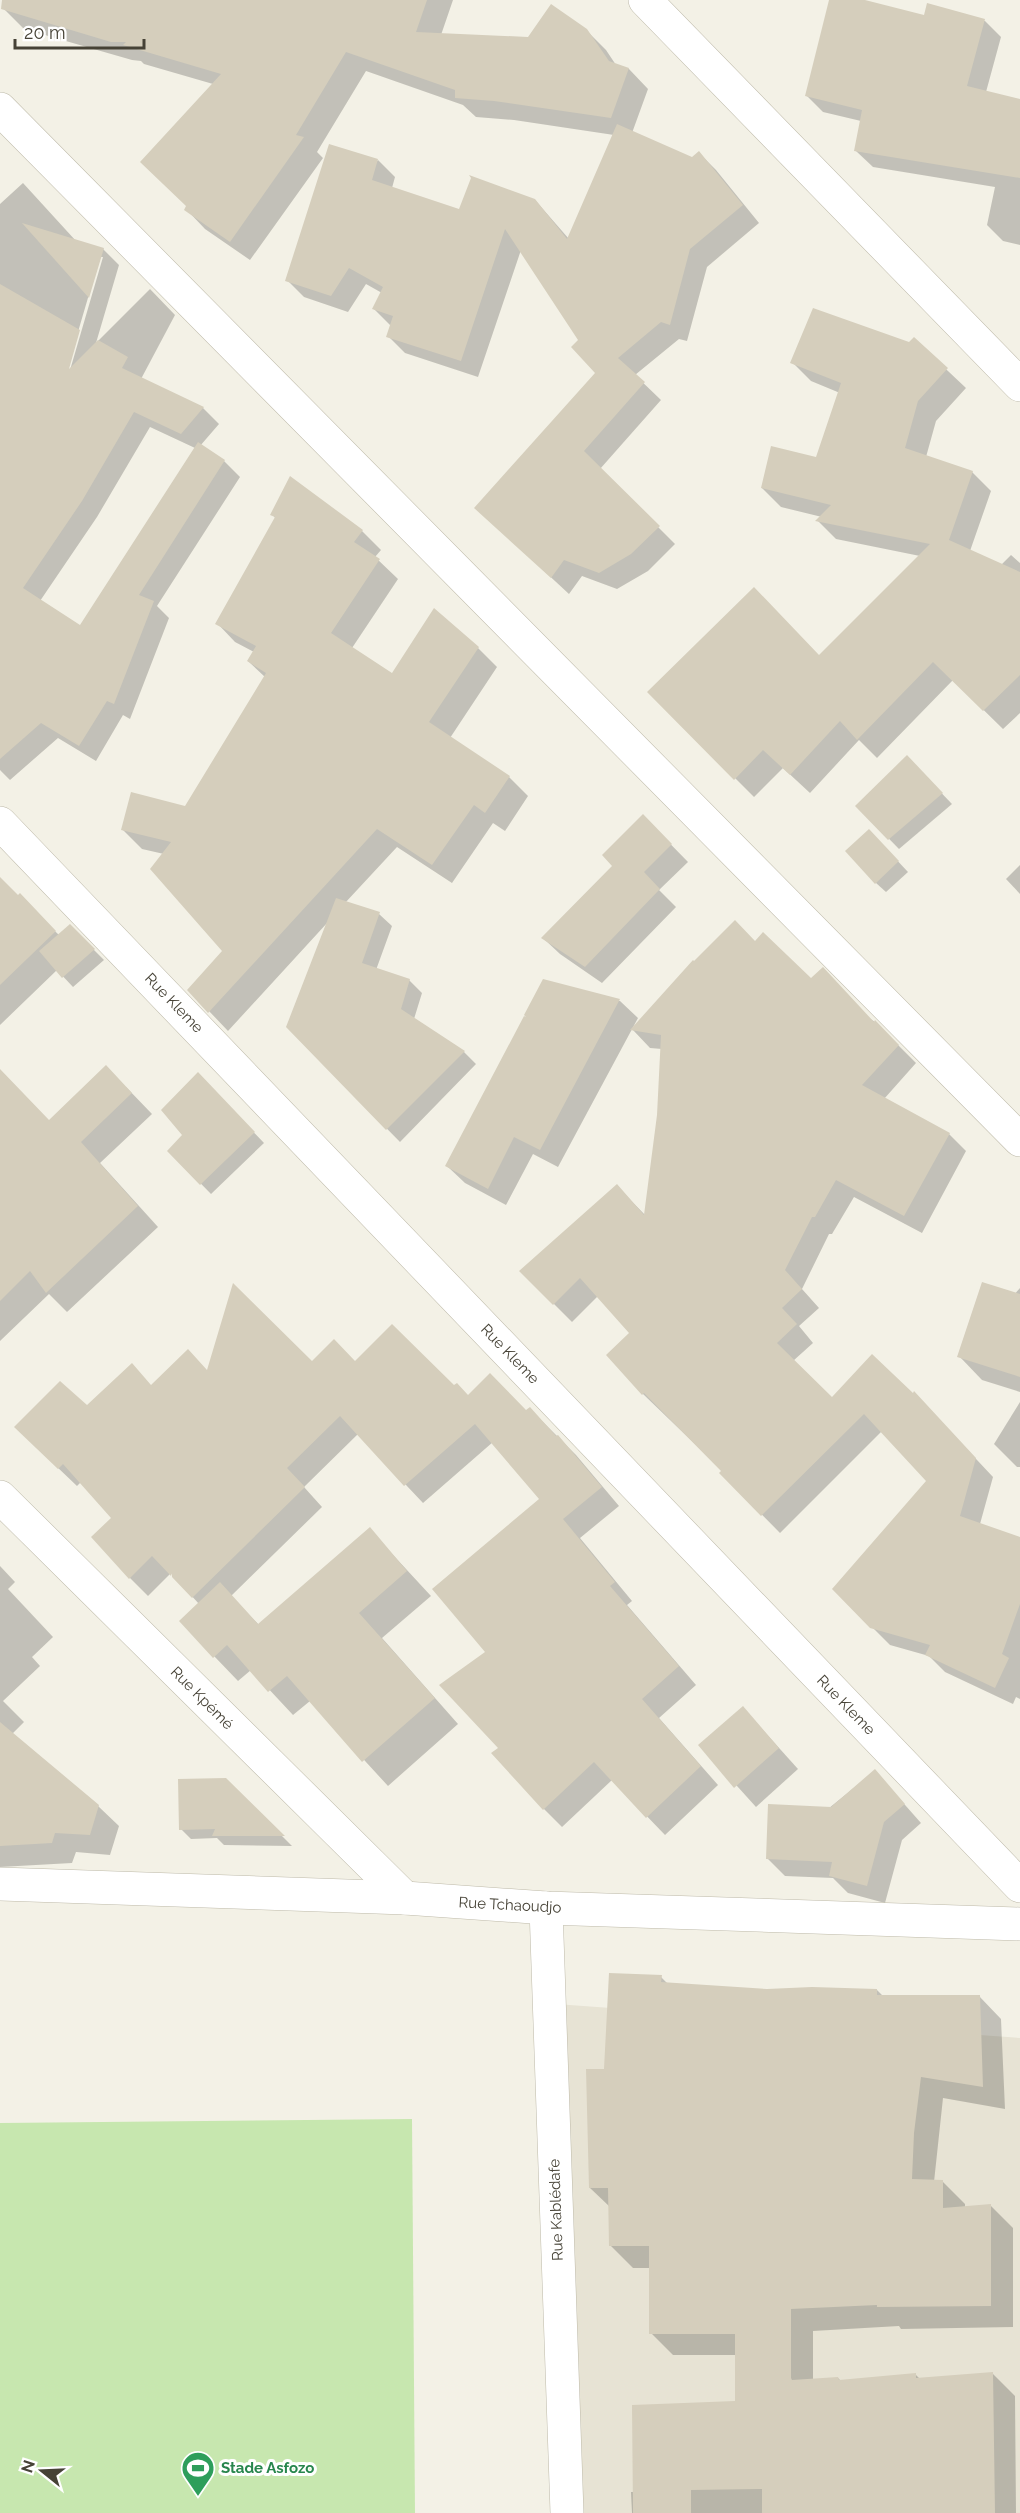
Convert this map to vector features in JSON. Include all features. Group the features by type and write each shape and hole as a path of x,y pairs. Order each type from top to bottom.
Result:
{"street":[{"path":"645,0 1020,385"},
{"path":"0,109 1020,1140"},
{"name":"Rue Kleme","path":"0,822 1020,1886"},
{"name":"Rue Kpémé","path":"0,1497 405,1898"},
{"name":"Rue Tchaoudjo","path":"0,1884 405,1898 546,1908 1020,1924"},
{"name":"Rue Kablédafe","path":"546,1908 567,2513"}],"shaded area":[{"path":"556,2004 1020,2038 1020,2513 550,2513"}],"green space":[{"path":"412,2119 415,2513 0,2513 0,2123"}],"building":[{"path":"2,0 427,0 416,32 528,37 551,4 587,29 609,61 629,68 611,118 494,101 455,98 455,90 346,52 296,135 304,137 230,242 184,210 186,206 140,162 221,74 123,45 126,42 111,42 1,9"},
{"path":"829,0 865,0 924,15 927,3 985,19 967,86 1020,99 1020,178 854,151 862,110 805,96"},
{"path":"617,124 692,157 699,151 743,205 690,249 670,325 661,322 618,358 645,382 584,451 660,526 631,554 599,573 564,560 551,578 474,508 595,373 571,347 578,340 505,229 461,361 386,337 393,316 372,309 383,287 349,268 331,296 285,281 329,144 378,159 372,180 459,209 471,178 469,175 535,199 567,239"},
{"path":"22,223 104,248 89,298"},
{"path":"0,284 80,330 69,369 98,340 128,357 122,368 204,407 181,434 134,412 82,501 23,588 80,625 198,442 225,460 139,595 154,601 114,704 107,701 79,746 41,723 0,759"},
{"path":"813,308 909,342 914,337 948,368 918,401 905,448 973,471 949,540 1020,572 1020,675 983,711 933,662 857,740 840,721 790,775 763,750 734,780 647,692 754,587 819,655 930,544 815,521 831,505 761,488 771,446 816,457 841,383 790,363"},
{"path":"290,476 363,530 354,542 380,559 331,633 392,673 434,608 479,647 429,722 510,776 485,813 474,805 432,865 377,829 208,1013 187,990 222,951 150,869 171,842 121,830 131,792 185,806 266,673 247,661 256,646 215,624 275,517 270,515"},
{"path":"907,755 943,793 888,840 855,806"},
{"path":"643,814 672,844 644,872 660,889 585,967 541,938 612,866 602,855"},
{"path":"869,829 899,861 875,884 845,851"},
{"path":"0,877 18,895 20,893 56,931 0,985"},
{"path":"336,898 380,912 362,963 410,979 401,1009 465,1051 386,1130 286,1027"},
{"path":"735,920 755,941 763,932 811,978 823,967 874,1022 875,1020 899,1045 862,1085 950,1133 904,1216 836,1180 815,1217 812,1217 785,1270 802,1289 782,1308 797,1324 777,1343 832,1397 872,1354 913,1393 914,1391 976,1458 960,1516 1020,1537 1020,1604 1002,1654 1009,1658 995,1688 925,1655 930,1645 870,1628 832,1589 926,1481 864,1414 761,1516 719,1473 721,1471 644,1393 642,1395 606,1355 629,1333 580,1278 553,1305 519,1271 617,1184 644,1215 657,1115 661,1035 630,1030 693,960"},
{"path":"70,924 95,949 62,978 39,951"},
{"path":"543,979 620,999 540,1150 514,1137 488,1189 445,1166 524,1016 526,1017 524,1015"},
{"path":"106,1065 132,1093 81,1142 138,1206 46,1293 30,1271 0,1301 0,1069 49,1120"},
{"path":"198,1072 255,1132 200,1185 167,1151 182,1135 161,1110"},
{"path":"982,1282 1020,1294 1020,1377 957,1357"},
{"path":"233,1283 312,1361 334,1339 355,1361 392,1324 454,1385 457,1383 468,1395 490,1373 526,1410 530,1407 556,1436 558,1435 602,1487 563,1519 615,1582 610,1586 679,1666 642,1699 701,1766 646,1818 594,1762 543,1810 491,1753 498,1748 439,1685 485,1652 432,1589 539,1499 475,1424 404,1486 340,1416 287,1468 305,1487 192,1598 172,1577 172,1573 171,1576 152,1556 129,1579 91,1537 111,1518 63,1464 58,1469 14,1427 60,1381 87,1405 132,1363 151,1385 188,1349 207,1370"},
{"path":"370,1527 407,1571 359,1613 435,1698 362,1762 287,1676 268,1692 227,1645 213,1658 179,1621 220,1582 258,1624"},
{"path":"743,1706 779,1748 734,1788 698,1745"},
{"path":"0,1722 99,1805 90,1835 55,1833 52,1843 0,1846"},
{"path":"875,1769 905,1804 884,1822 867,1886 829,1876 832,1862 766,1859 768,1804 831,1807"},
{"path":"226,1778 285,1836 212,1836 215,1829 179,1830 178,1779"},
{"path":"609,1973 662,1975 661,1982 767,1989 812,1987 877,1989 877,1995 980,1995 983,2087 921,2077 914,2133 912,2179 943,2180 943,2208 991,2204 991,2306 877,2307 877,2305 791,2309 791,2378 792,2380 838,2377 839,2380 916,2373 916,2378 993,2372 995,2513 762,2513 762,2489 691,2490 691,2513 633,2513 632,2405 735,2401 735,2334 649,2334 649,2246 609,2246 608,2188 589,2188 586,2069 604,2069"}],"place":[{"name":"Stade Asfozo","path":"198,2497"}]}
